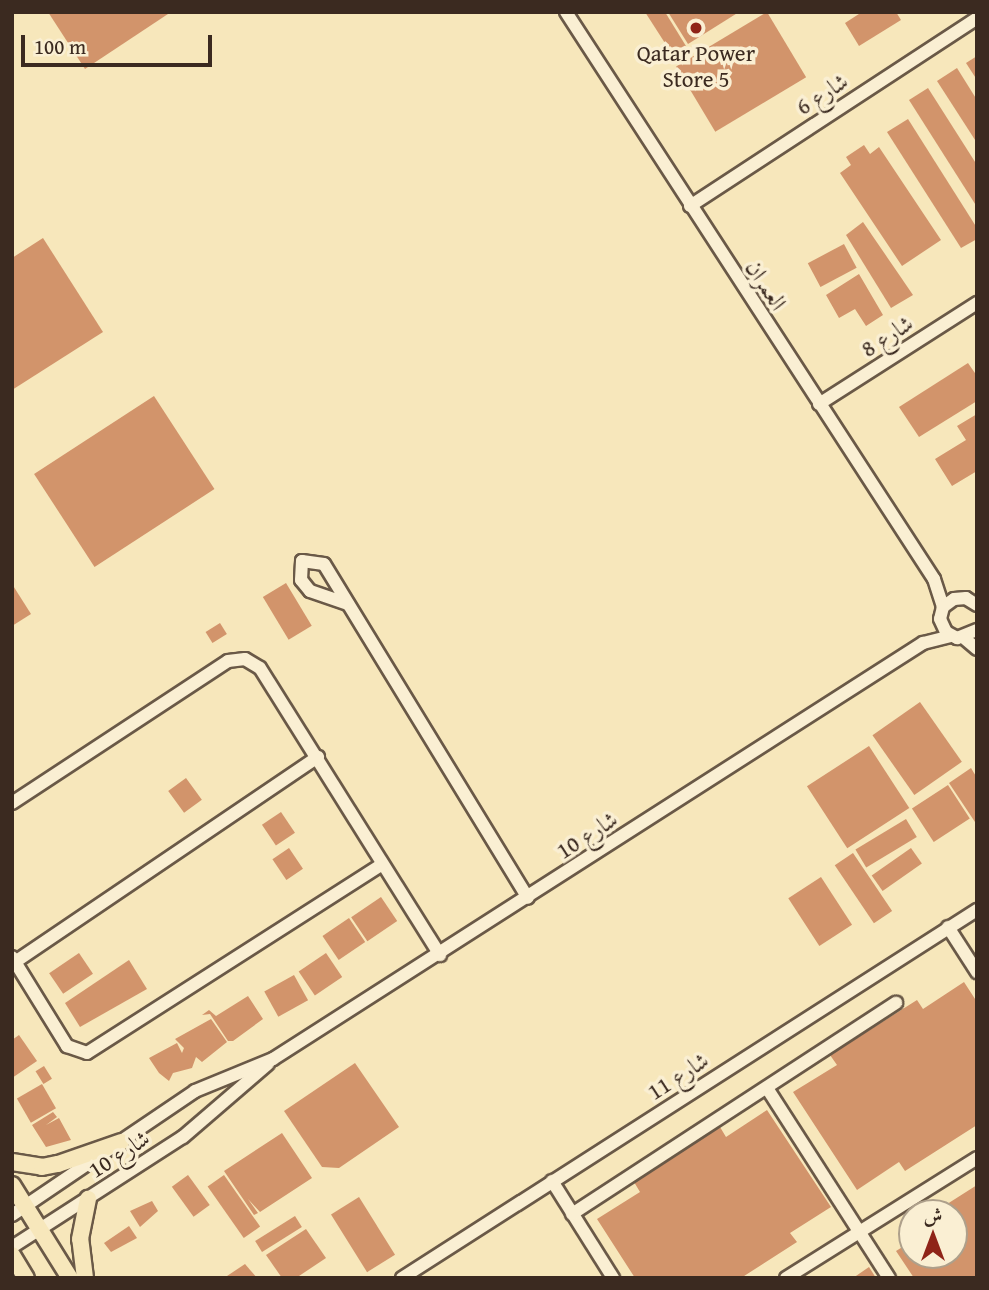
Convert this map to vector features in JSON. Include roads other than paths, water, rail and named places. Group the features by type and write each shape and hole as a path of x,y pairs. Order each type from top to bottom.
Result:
{"main road":[{"path":"12,1162 58,1164 121,1142"},
{"path":"12,1185 19,1210 40,1230 70,1278"},
{"path":"85,1278 80,1239 88,1199"},
{"path":"12,1255 26,1278"}],"street":[{"name":"العمران","path":"566,12 934,579 942,613 958,637"},
{"name":"شارع 6","path":"690,205 977,18"},
{"name":"شارع 8","path":"819,404 977,303"},
{"name":"العمران","path":"934,579 971,600"},
{"path":"942,613 971,600"},
{"path":"348,604 528,898"},
{"name":"شارع 10","path":"923,643 942,613"},
{"name":"شارع 10","path":"12,1247 183,1137 273,1059 440,955 923,643 958,637 977,630"},
{"path":"958,637 977,649"},
{"path":"12,803 237,659 260,668 440,955"},
{"path":"318,757 14,959 67,1046 87,1053 382,865"},
{"name":"شارع 11","path":"402,1278 977,910"},
{"path":"948,927 977,972"},
{"path":"572,1214 896,1003"},
{"name":"شارع 10","path":"19,1210 195,1091 273,1059"},
{"path":"767,1088 889,1278"},
{"path":"786,1278 977,1158"},
{"path":"552,1181 613,1278"}],"place":[{"name":"Qatar Power Store 5","path":"696,28"}]}
